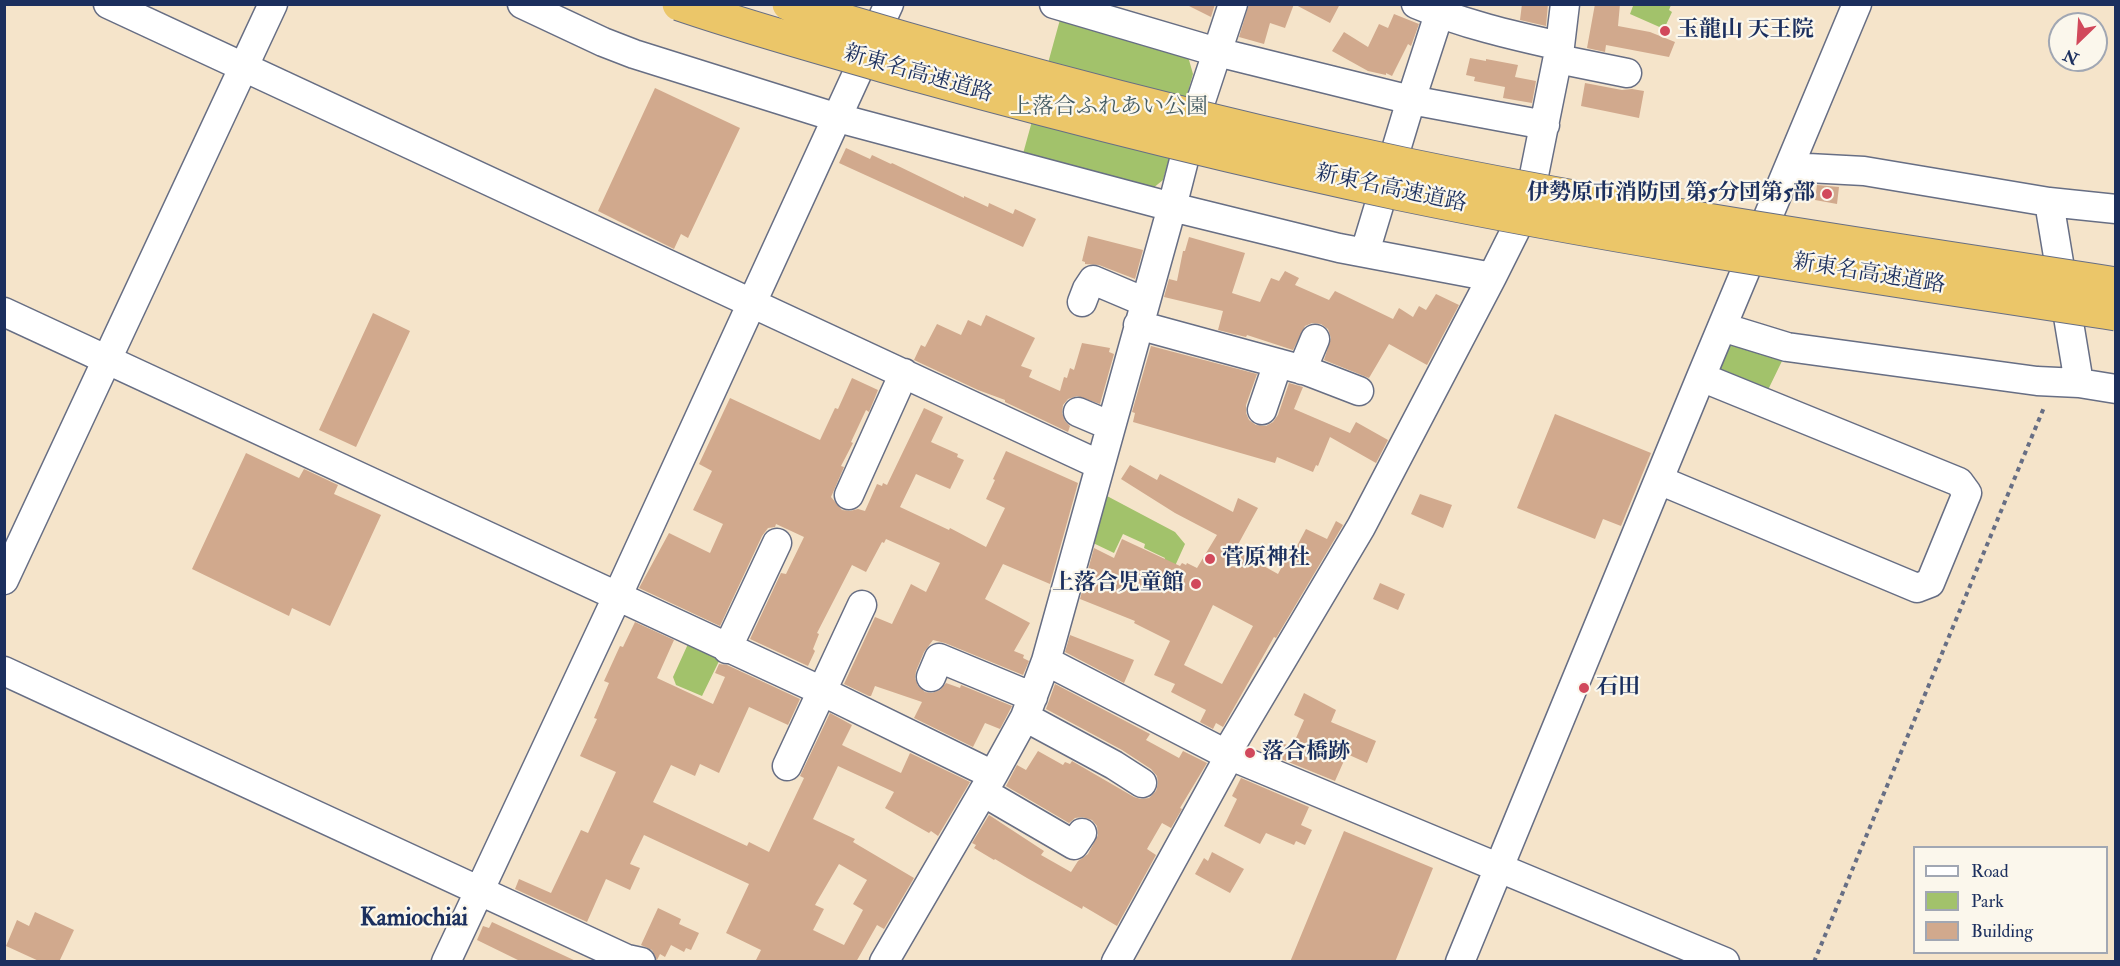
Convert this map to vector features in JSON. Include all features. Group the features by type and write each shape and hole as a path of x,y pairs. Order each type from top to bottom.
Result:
{"highway":[{"name":"新東名高速道路","path":"679,4 851,56 1027,105 1211,151 1402,194 1627,236 2115,314"},
{"name":"新東名高速道路","path":"789,4 889,35 1069,85 1404,164 1609,203 2115,284"},
{"path":"824,4 966,47 1069,85"}],"street":[{"path":"108,4 1100,465"},
{"path":"4,580 273,4"},
{"path":"522,4 634,54 838,118 1172,207 1365,252 1492,277"},
{"path":"446,962 617,597 889,4"},
{"path":"1054,4 1217,52 1411,100 1545,125"},
{"path":"884,962 988,783 1029,707 1046,661 1193,125 1233,4"},
{"path":"1116,962 1225,764 1226,754 1361,527 1528,205 1559,52 1565,4"},
{"path":"1460,962 1857,4"},
{"path":"1365,252 1411,100 1428,9 1559,52 1617,76"},
{"path":"1789,167 1864,171 2049,202 2115,209"},
{"path":"2049,202 2067,382"},
{"path":"1082,302 1093,280 1142,314 1359,391"},
{"path":"4,312 815,689 988,783 1074,846"},
{"path":"1722,327 1787,347 2115,389"},
{"path":"1262,410 1290,366 1315,339"},
{"path":"849,495 855,463 904,373"},
{"path":"1659,480 1917,588 1930,583 1967,493 1959,482 1701,376"},
{"path":"1078,412 1111,426"},
{"path":"727,649 776,556"},
{"path":"787,766 815,689 856,604"},
{"path":"938,660 1029,707 1142,783"},
{"path":"1046,661 1226,754 1725,962"},
{"path":"4,671 631,961"}],"path":[{"path":"1814,962 2067,382"}],"green space":[{"path":"1631,4 1671,5 1669,10 1672,12 1664,29 1630,14 1633,6"},
{"name":"上落合ふれあい公園","path":"1061,16 1187,53 1193,74 1163,180 1147,193 1021,161"},
{"path":"1726,344 1748,346 1782,361 1766,394 1715,368"},
{"path":"1107,496 1175,532 1185,544 1175,566 1157,576 1165,558 1144,548 1145,544 1123,534 1114,553 1091,542 1103,498"},
{"path":"688,644 721,657 702,696 676,685 673,677"}],"building":[{"path":"1185,4 1215,4 1211,17"},
{"path":"1249,4 1294,4 1285,28 1270,23 1264,44 1239,37"},
{"path":"1294,4 1340,4 1330,23"},
{"path":"1522,4 1548,4 1546,26 1520,20"},
{"path":"1595,4 1620,4 1618,26 1650,32 1675,42 1669,57 1606,45 1605,52 1587,48"},
{"path":"1394,14 1419,24 1411,46 1408,44 1392,76 1368,71 1332,51 1344,32 1368,47 1379,24 1388,28"},
{"path":"1470,58 1518,65 1515,77 1536,81 1532,103 1503,98 1505,87 1474,81 1475,77 1466,75"},
{"path":"1585,83 1622,90 1644,91 1639,118 1581,106"},
{"path":"655,88 740,128 688,238 681,234 674,249 598,211"},
{"path":"846,148 870,159 872,155 892,163 964,198 964,196 988,207 989,203 1013,214 1015,209 1036,219 1023,247 839,163"},
{"name":"伊勢原市消防団 第5分団第5部","path":"1817,185 1839,187 1837,204 1815,200"},
{"path":"1088,236 1143,250 1135,279 1099,265 1085,264 1082,261"},
{"path":"1189,237 1245,253 1232,293 1260,302 1271,278 1279,281 1285,271 1299,278 1295,285 1329,300 1335,291 1393,319 1399,308 1413,317 1419,306 1426,310 1436,294 1459,305 1427,365 1389,344 1369,378 1324,360 1331,338 1328,329 1321,324 1312,323 1305,326 1293,350 1247,335 1246,337 1218,330 1223,311 1164,297 1169,279 1177,281 1183,251 1185,251"},
{"path":"373,313 410,331 356,447 319,430"},
{"path":"986,315 1035,338 1021,366 1032,370 1029,377 1060,391 1064,377 1067,378 1070,368 1074,370 1082,343 1110,348 1109,352 1114,354 1100,404 1077,396 1068,399 1063,405 1062,413 1070,426 1068,432 1005,400 914,360 921,345 925,347 937,324 961,335 968,320 981,326"},
{"path":"1151,346 1257,374 1246,405 1249,420 1256,425 1266,426 1273,422 1278,415 1289,383 1303,387 1294,409 1350,433 1356,422 1388,440 1376,463 1330,437 1318,466 1316,465 1313,472 1277,457 1275,463 1133,422 1135,413 1132,412"},
{"path":"852,378 878,390 869,412 866,410 851,442 853,443 841,466 844,467 831,497 842,510 865,511 877,484 887,485 924,408 943,417 931,442 958,454 957,457 964,460 950,489 916,474 900,507 949,530 950,528 986,547 1005,508 986,499 1006,451 1078,483 1050,584 1003,564 985,599 1030,623 1014,651 1024,655 1023,658 1029,661 1023,675 933,640 924,652 916,671 915,678 918,686 925,692 932,693 940,690 946,683 960,688 961,685 1012,706 1000,729 985,723 973,747 914,718 922,702 875,686 869,696 844,684 875,617 892,624 911,584 926,592 940,563 886,539 884,543 882,542 866,572 852,565 817,633 819,634 813,649 815,651 808,666 750,639 781,573 786,574 804,537 776,524 775,527 768,528 762,536 720,626 639,588 669,533 710,553 723,524 693,510 712,471 699,464 730,398 820,440"},
{"path":"1555,414 1651,453 1621,526 1603,519 1595,539 1517,508"},
{"path":"246,453 299,478 304,469 338,485 334,494 381,515 330,626 292,608 289,616 192,569"},
{"path":"1130,465 1157,480 1160,474 1233,512 1238,498 1258,508 1235,550 1278,574 1287,557 1290,559 1306,529 1327,539 1336,521 1343,525 1276,638 1274,637 1223,727 1216,723 1213,729 1200,722 1206,710 1171,692 1175,684 1154,675 1170,641 1134,623 1135,621 1080,599 1094,548 1114,558 1122,539 1180,566 1182,563 1186,565 1187,563 1197,568 1217,535 1175,513 1121,479","holes":["1213,605 1253,626 1222,684 1184,665"]},
{"path":"1420,494 1452,505 1443,528 1411,514"},
{"path":"1380,583 1405,594 1398,610 1373,599"},
{"path":"635,622 674,640 657,678 713,704 725,677 715,673 719,664 727,665 800,699 788,725 749,707 719,773 700,764 695,776 671,765 653,802 747,846 749,842 769,852 804,778 800,776 830,713 852,725 842,745 846,747 901,773 910,753 970,782 938,836 885,808 894,792 838,766 813,819 855,839 853,842 914,878 884,929 877,925 856,962 755,962 761,950 726,933 749,884 644,835 630,864 640,868 630,890 606,879 587,922 515,889 519,879 551,893 581,830 588,833 616,772 580,756 597,719 594,718 609,683 604,681 620,646 623,647","holes":["839,864 867,880 853,904 863,910 844,945 813,930 824,909 815,905"]},
{"path":"1070,635 1134,660 1124,683 1065,652"},
{"path":"1055,684 1150,734 1146,740 1179,758 1183,751 1207,763 1180,808 1182,809 1171,828 1162,823 1147,849 1156,855 1117,926 994,860 974,848 976,845 972,843 989,815 1044,851 1041,855 1071,872 1078,861 1088,854 1098,835 1097,826 1092,820 1082,817 1075,818 1069,823 1006,786 1017,765 1026,770 1038,751 1063,765 1065,762 1070,764 1072,761 1134,797 1149,798 1156,791 1157,776 1151,769 1122,750 1046,709"},
{"path":"1304,693 1336,710 1331,722 1376,741 1367,763 1347,754 1335,781 1264,752 1270,738 1292,747 1304,720 1294,715"},
{"path":"1241,778 1309,807 1301,825 1312,830 1305,845 1296,841 1294,845 1266,833 1260,844 1224,826 1237,799 1232,796"},
{"path":"1344,831 1433,868 1395,962 1290,962"},
{"path":"1212,852 1244,869 1230,893 1195,874 1204,858 1208,861"},
{"path":"658,908 681,919 679,924 699,933 691,950 686,948 684,952 671,945 665,957 660,954 657,960 652,950 641,945"},
{"path":"35,912 74,930 59,962 41,962 6,946 17,920 29,926"},
{"path":"492,922 578,962 522,962 477,940 483,926 489,928"}],"place":[{"name":"玉龍山 天王院","path":"1665,31"},
{"name":"伊勢原市消防団 第5分団第5部","path":"1827,194"},
{"name":"菅原神社","path":"1210,559"},
{"name":"上落合児童館","path":"1196,584"},
{"name":"石田","path":"1584,688"},
{"name":"落合橋跡","path":"1250,753"}],"district":[{"name":"Kamiochiai","path":"414,920"}]}
